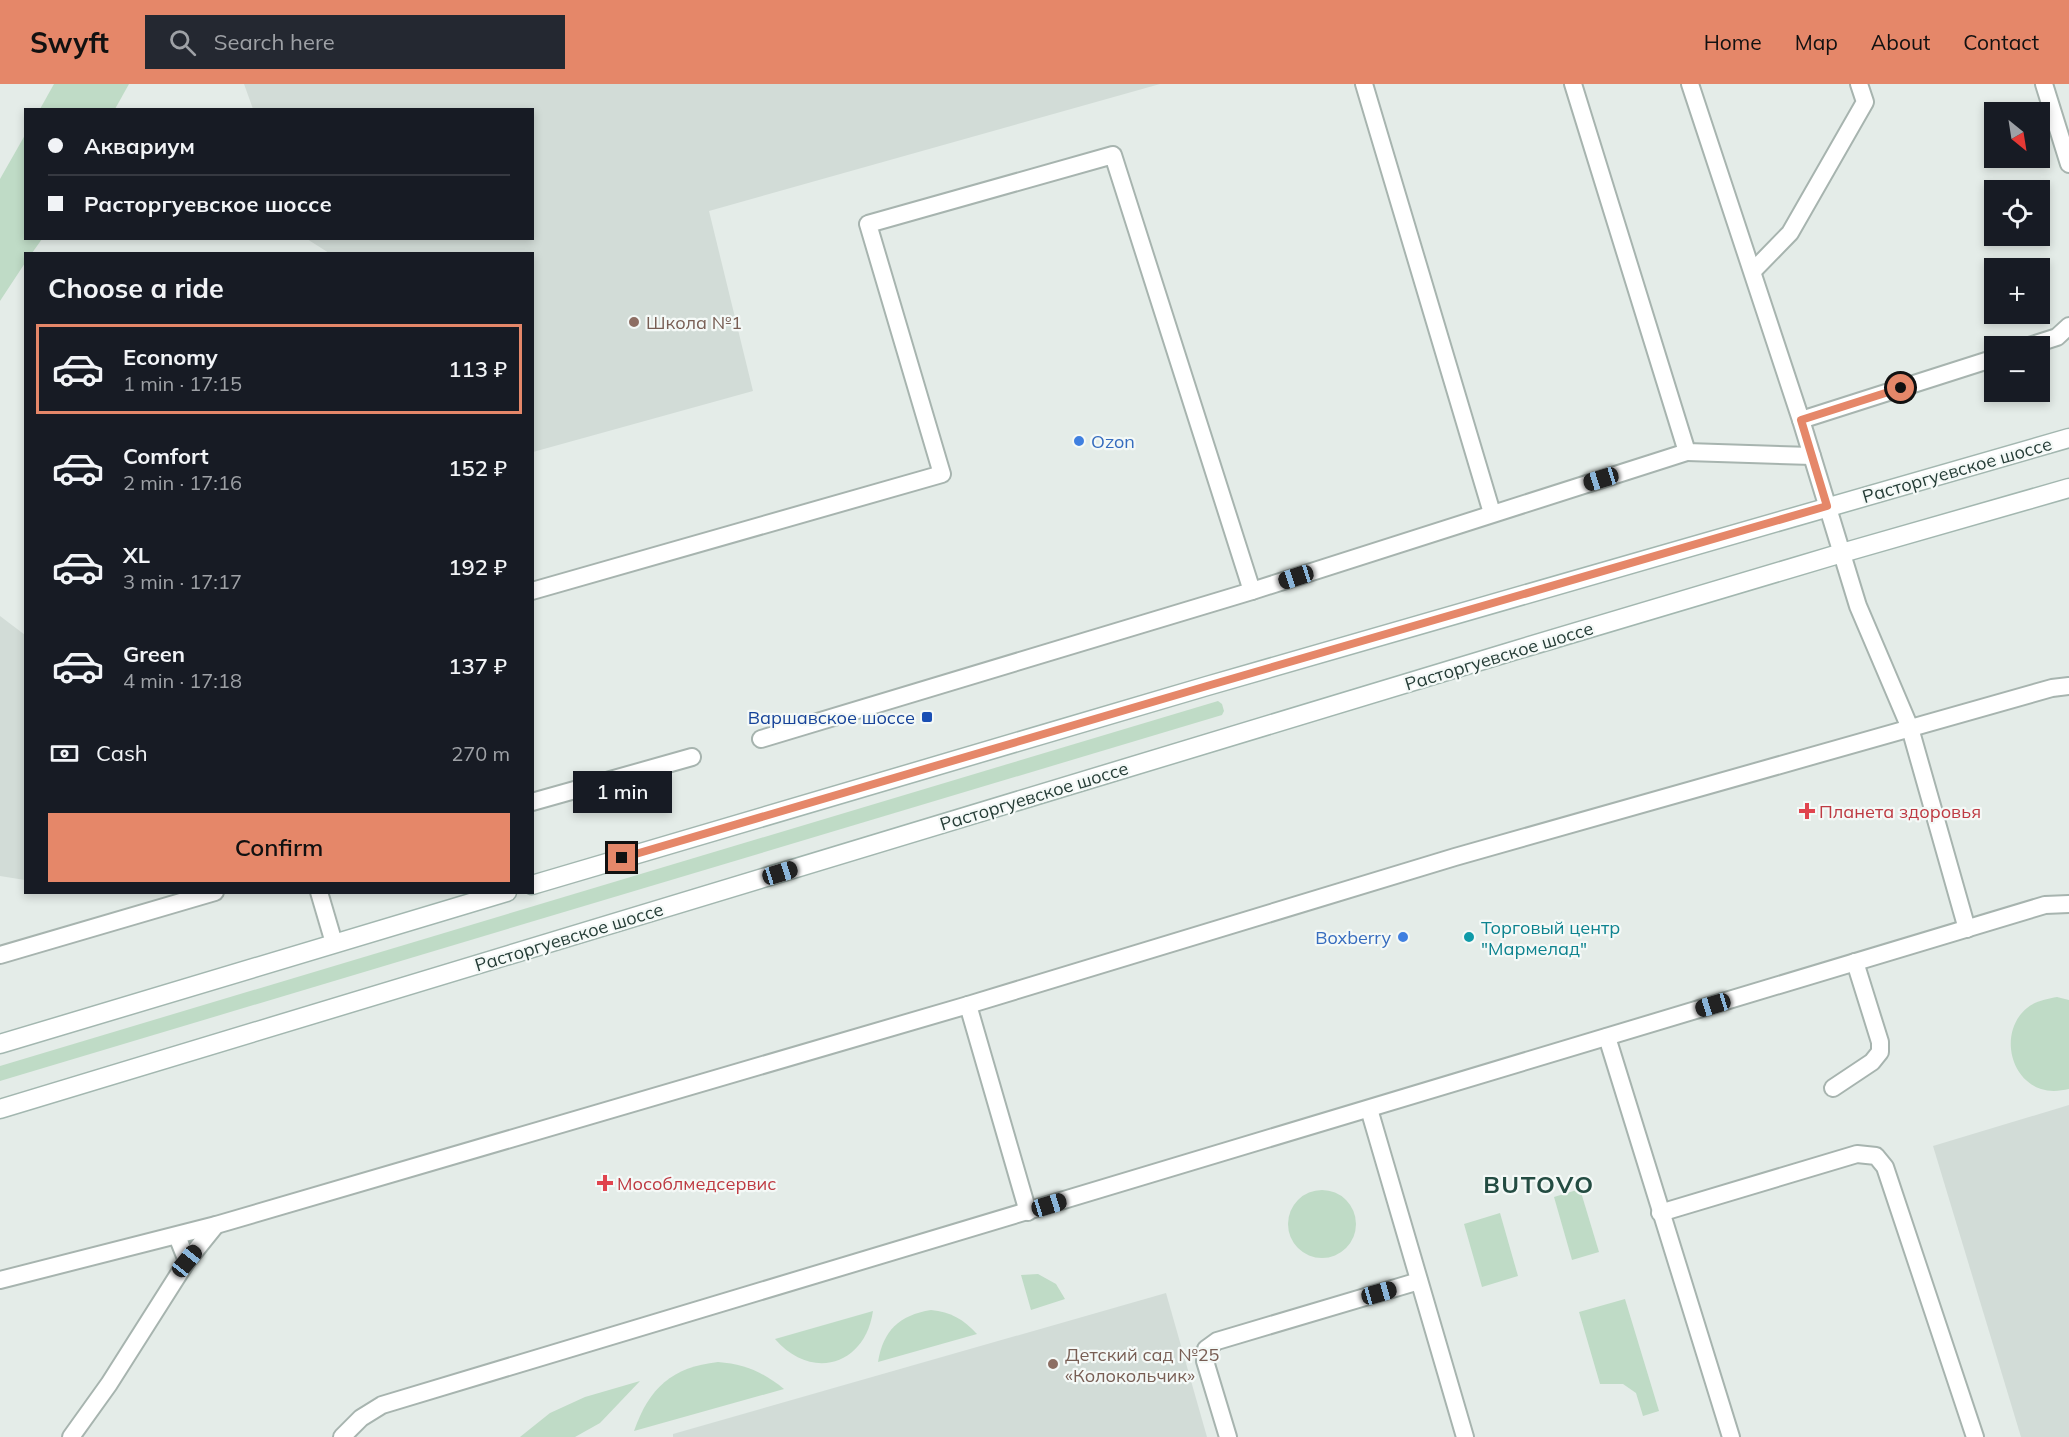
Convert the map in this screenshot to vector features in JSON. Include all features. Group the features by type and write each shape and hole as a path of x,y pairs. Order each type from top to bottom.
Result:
{"main road":[{"name":"Расторгуевское шоссе","path":"534,884 1207,686 2069,438"},
{"name":"Расторгуевское шоссе","path":"0,1109 1842,553 2069,488"},
{"path":"0,1044 500,894"}],"lane":[{"path":"1364,84 1492,513"},
{"path":"1573,84 1688,452"},
{"path":"1690,84 1801,420 1858,606 1910,728 1967,928"},
{"path":"1753,271 1790,233 1865,102 1859,84"},
{"path":"2044,84 2069,164"},
{"path":"534,590 942,474 868,224 1113,155 1252,591"},
{"path":"2050,339 2058,337 2069,326"},
{"path":"1801,420 1984,362"},
{"path":"761,739 1252,591 1688,452 1812,456"},
{"path":"0,1281 216,1225 968,1005 1455,857 2052,688 2069,686"},
{"path":"534,801 692,757"},
{"path":"0,955 208,894"},
{"path":"320,894 334,943"},
{"path":"342,1437 361,1418 382,1406 1967,928 2045,905 2069,904"},
{"path":"1833,1088 1872,1062 1880,1052 1880,1042 1855,962"},
{"path":"968,1005 1028,1212"},
{"path":"1607,1037 1731,1437"},
{"path":"1369,1109 1465,1437"},
{"path":"1660,1213 1857,1154 1876,1156 1885,1167 1976,1437"},
{"path":"70,1437 109,1384 187,1261 216,1225"},
{"path":"177,1236 187,1261"},
{"path":"1228,1437 1205,1361 1206,1349 1217,1341 1419,1281"}],"shaded area":[{"name":"Школа №1","path":"244,84 1160,84 709,211 753,391 534,452 534,252 327,252 309,240 534,240 534,108 253,108"},
{"path":"0,616 24,634 24,880 0,876"},
{"path":"2069,1105 2069,1437 2021,1437 1933,1146"},
{"name":"Детский сад №25 «Колокольчик»","path":"1166,1293 1207,1437 673,1437 673,1434"}],"green space":[{"path":"54,84 129,84 116,108 41,108"},
{"path":"24,137 24,240 41,240 33,252 24,252 24,265 0,301 0,179"},
{"path":"1218,701 1222,704 1224,711 1222,715 0,1081 0,1066"},
{"path":"2057,997 2069,1000 2069,1089 2051,1091 2041,1089 2021,1075 2015,1064 2011,1040 2018,1017 2027,1008 2037,1002"},
{"path":"1580,1189 1599,1252 1572,1260 1554,1197"},
{"path":"1322,1190 1335,1193 1346,1200 1353,1211 1356,1224 1353,1237 1346,1248 1335,1255 1322,1258 1309,1255 1298,1248 1291,1237 1288,1224 1291,1211 1298,1200 1309,1193"},
{"path":"1500,1213 1518,1276 1482,1287 1464,1224"},
{"path":"1038,1274 1056,1284 1065,1299 1031,1310 1021,1275"},
{"path":"1625,1299 1659,1411 1643,1416 1636,1393 1623,1384 1600,1384 1579,1312"},
{"path":"931,1310 945,1312 956,1317 977,1334 878,1362 884,1342 894,1326 910,1316"},
{"path":"873,1311 868,1330 859,1344 848,1355 834,1361 820,1363 804,1360 789,1352 775,1339"},
{"path":"718,1362 753,1370 784,1389 634,1431 647,1403 664,1382 688,1369"},
{"path":"640,1381 600,1423 575,1437 520,1437 550,1413 585,1397"}],"place":[{"name":"Школа №1","path":"634,322"},
{"name":"Ozon","path":"1079,441"},
{"name":"Варшавское шоссе","path":"927,717"},
{"name":"Планета здоровья","path":"1807,811"},
{"name":"Boxberry","path":"1403,937"},
{"name":"Торговый центр \"Мармелад\"","path":"1469,937"},
{"name":"Мособлмедсервис","path":"605,1183"},
{"name":"Детский сад №25 «Колокольчик»","path":"1053,1364"}],"district":[{"name":"BUTOVO","path":"1539,1184"}],"route":[{"path":"622,858 1827,506 1801,420 1901,388"}]}
